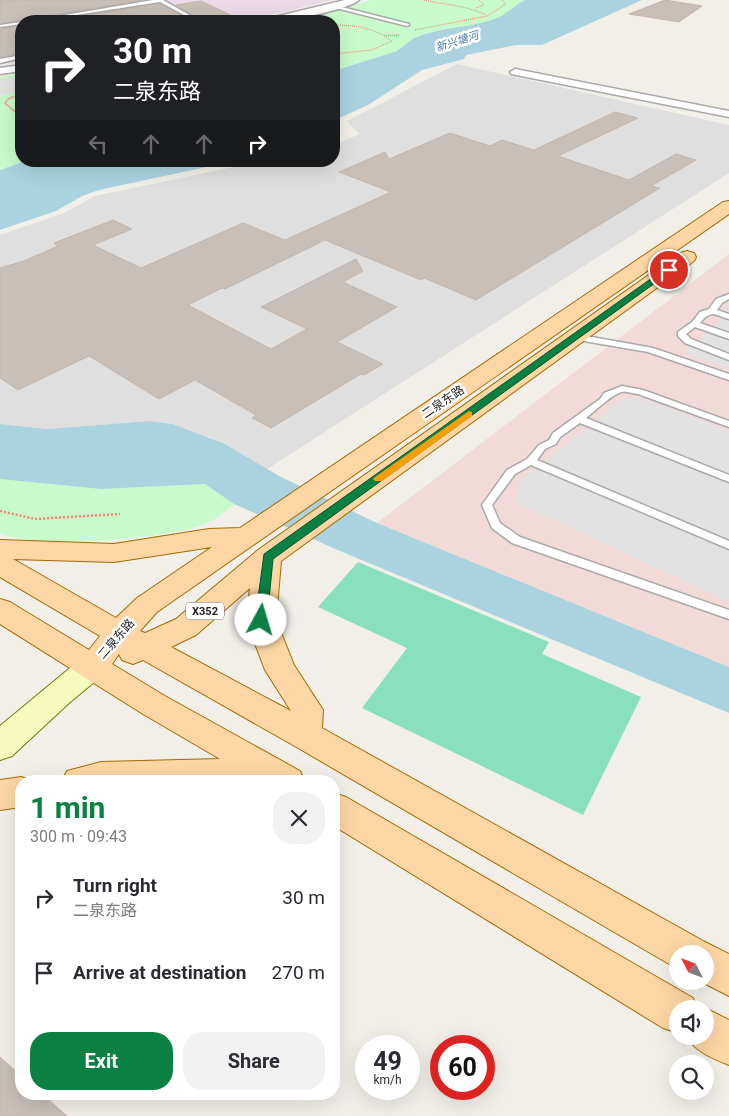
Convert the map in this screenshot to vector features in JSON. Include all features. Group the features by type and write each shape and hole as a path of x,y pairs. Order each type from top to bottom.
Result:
{"main road":[{"name":"二泉东路","path":"132,641 147,606 244,537 729,206"},
{"name":"二泉东路","path":"93,666 132,641 186,627 268,557 729,227"},
{"path":"0,549 114,553 209,538 244,537"},
{"path":"268,557 261,620 280,670 307,710 305,735"},
{"path":"0,564 132,641 305,735 674,945"},
{"path":"0,610 154,705 276,775"},
{"path":"0,746 58,694 93,666"},
{"path":"0,795 15,793"},
{"path":"340,812 669,1008"},
{"path":"714,967 729,976"},
{"path":"714,1035 729,1044"}],"street":[{"path":"295,15 355,0"},
{"path":"0,71 15,69"},
{"path":"515,72 729,114"}],"lane":[{"path":"68,15 160,0 187,15"},
{"path":"334,6 407,26"},
{"path":"0,26 15,24"},
{"path":"0,61 15,58"},
{"path":"728,297 719,301 712,311 703,314 695,324 681,334 688,341 729,357"},
{"path":"712,311 729,317"},
{"path":"695,324 729,336"},
{"path":"575,337 650,350 729,377"},
{"path":"729,424 640,392 622,389 607,395 579,419 556,435 553,442 542,447 531,461 511,472 487,505 496,525 516,540 729,615"},
{"path":"579,419 729,479"},
{"path":"531,461 546,469 729,545"}],"path":[{"path":"424,0 446,5 476,8 484,5 479,0"},
{"path":"410,32 487,16 506,4 502,0"},
{"path":"476,8 479,13 487,16"},
{"path":"340,25 352,25 384,36 392,41"},
{"path":"340,53 376,49 401,35 384,36"},
{"path":"15,96 8,99 5,103 15,112"},
{"path":"0,511 35,519 120,514"}],"shaded area":[{"path":"0,0 332,0 271,15 15,15 15,62 0,65"},
{"path":"457,64 729,125 729,173 267,469 209,437 149,421 48,429 0,424 0,235 64,213 95,196 233,167 340,167 340,143 359,134 347,121"},
{"path":"13,77 15,79 15,92 0,95 0,79"},
{"path":"729,254 729,667 377,523"},
{"path":"729,314 729,368 684,353"},
{"path":"624,398 641,398 729,431 729,602 516,502 520,481"}],"green space":[{"path":"372,0 526,0 497,18 425,34 414,38 397,51 340,69 340,15 317,15"},
{"path":"15,74 15,166 0,169 0,77"},
{"path":"0,479 101,489 205,484 234,504 209,522 167,533 104,540 42,541 17,538 0,533"},
{"path":"358,562 549,642 542,654 641,697 583,815 362,708 407,648 318,607"}],"water":[{"name":"新兴塘河","path":"526,0 642,0 542,45 516,45 466,55 464,59 422,70 368,105 340,118 340,69 397,51 414,38 425,34 497,18"},
{"path":"15,165 15,167 206,167 99,190 82,196 56,211 0,230 0,170"},
{"path":"149,421 172,424 223,443 279,476 377,523 729,667 729,713 340,551 234,504 205,484 101,489 0,479 0,424 48,429"}],"building":[{"path":"0,0 142,0 53,15 15,15 15,21 0,23"},
{"path":"665,0 702,6 679,22 629,14"},
{"path":"201,1 230,15 192,15 176,5"},
{"path":"160,4 181,15 88,15"},
{"path":"15,27 15,54 0,57 0,29"},
{"path":"615,112 638,118 558,156 629,180 676,154 696,160 651,186 660,188 476,300 424,278 421,280 325,240 188,305 271,349 307,329 261,307 356,259 363,271 343,282 397,307 337,342 383,364 364,375 361,374 271,428 252,418 256,415 195,380 159,399 89,356 18,390 0,378 0,268 24,261 58,246 54,243 113,220 132,229 93,245 141,268 243,223 285,240 391,192 339,172 385,152 389,159 450,133 490,146 502,140 534,150"},
{"path":"0,1057 15,1071 15,1100 49,1100 67,1116 0,1116"}],"slow traffic":[{"path":"379,479 469,414"}],"route":[{"path":"261,620 268,557 669,270"}]}
